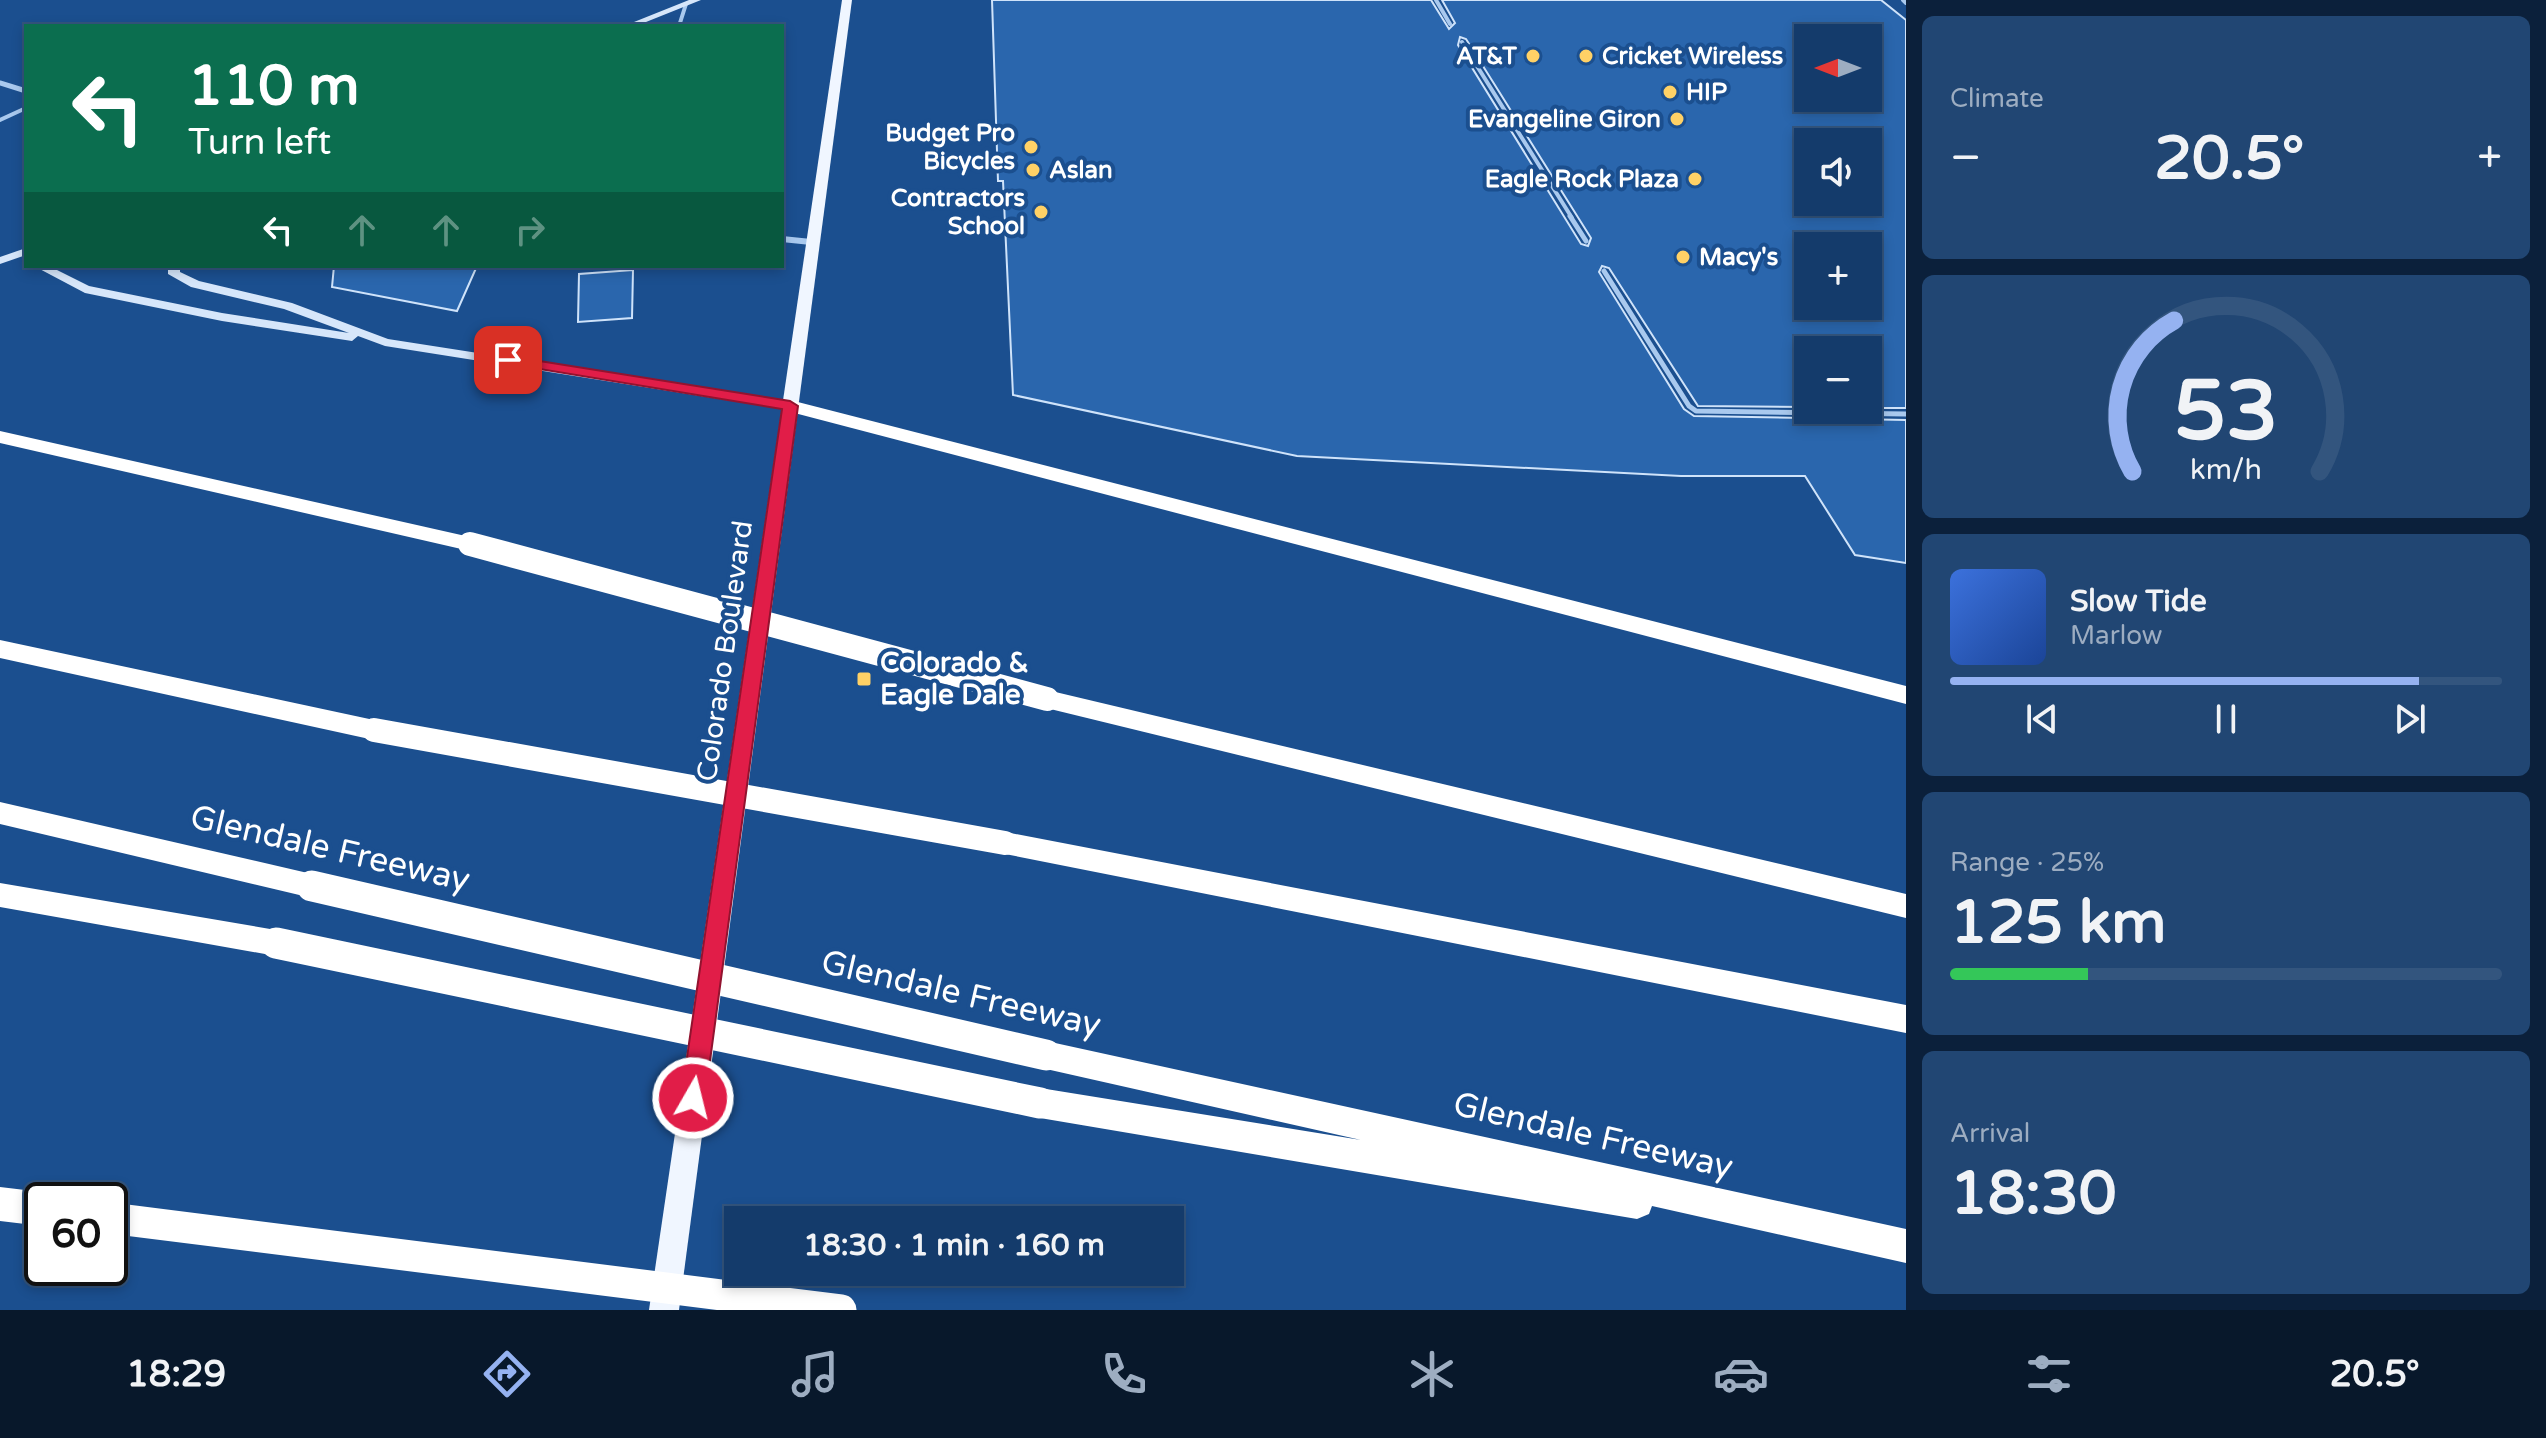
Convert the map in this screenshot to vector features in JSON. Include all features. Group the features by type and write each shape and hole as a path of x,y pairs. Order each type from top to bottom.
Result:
{"highway":[{"path":"790,406 1906,695"},
{"path":"0,437 470,544 1047,699 1906,906"},
{"path":"0,649 374,730 1005,843 1906,1019"},
{"name":"Glendale Freeway","path":"0,813 1046,1055 1905,1246"},
{"path":"0,895 276,943 1040,1103 1905,1246"},
{"path":"0,1204 24,1207"},
{"path":"128,1220 841,1310"}],"main road":[{"path":"633,24 697,0"},
{"name":"Colorado Boulevard","path":"664,1310 847,0"},
{"path":"0,261 23,255"},
{"path":"44,268 85,289 222,317 790,406"},
{"path":"174,268 174,274 195,284 288,306 385,342"}],"street":[{"path":"0,83 24,90"},
{"path":"784,239 811,242"}],"lane":[{"path":"1436,0 1450,24"},
{"path":"680,24 686,4"},
{"path":"1462,42 1586,241"},
{"path":"0,120 24,109"},
{"path":"1604,271 1689,406 1696,411 1906,414"}],"building":[{"path":"992,0 1431,0 1449,29 1455,23 1442,0 1881,0 1906,20 1906,408 1882,408 1882,336 1794,336 1794,407 1698,406 1609,268 1602,266 1599,272 1684,409 1694,416 1794,418 1794,424 1882,424 1882,420 1906,420 1906,563 1855,555 1805,476 1681,476 1297,456 1013,395 1003,181 998,181","holes":["1460,37 1466,39 1591,238 1588,246 1581,244 1458,45"]},
{"path":"334,268 476,268 457,311 332,287"},
{"path":"633,270 632,318 578,322 579,274"}],"place":[{"name":"AT&T","path":"1533,56"},
{"name":"Cricket Wireless","path":"1586,56"},
{"name":"HIP","path":"1670,92"},
{"name":"Evangeline Giron","path":"1677,119"},
{"name":"Budget Pro Bicycles","path":"1031,147"},
{"name":"Aslan","path":"1033,170"},
{"name":"Eagle Rock Plaza","path":"1695,179"},
{"name":"Contractors School","path":"1041,212"},
{"name":"Macy's","path":"1683,257"},
{"name":"Colorado & Eagle Dale","path":"864,679"}],"route":[{"path":"508,360 790,406 693,1098"}]}
